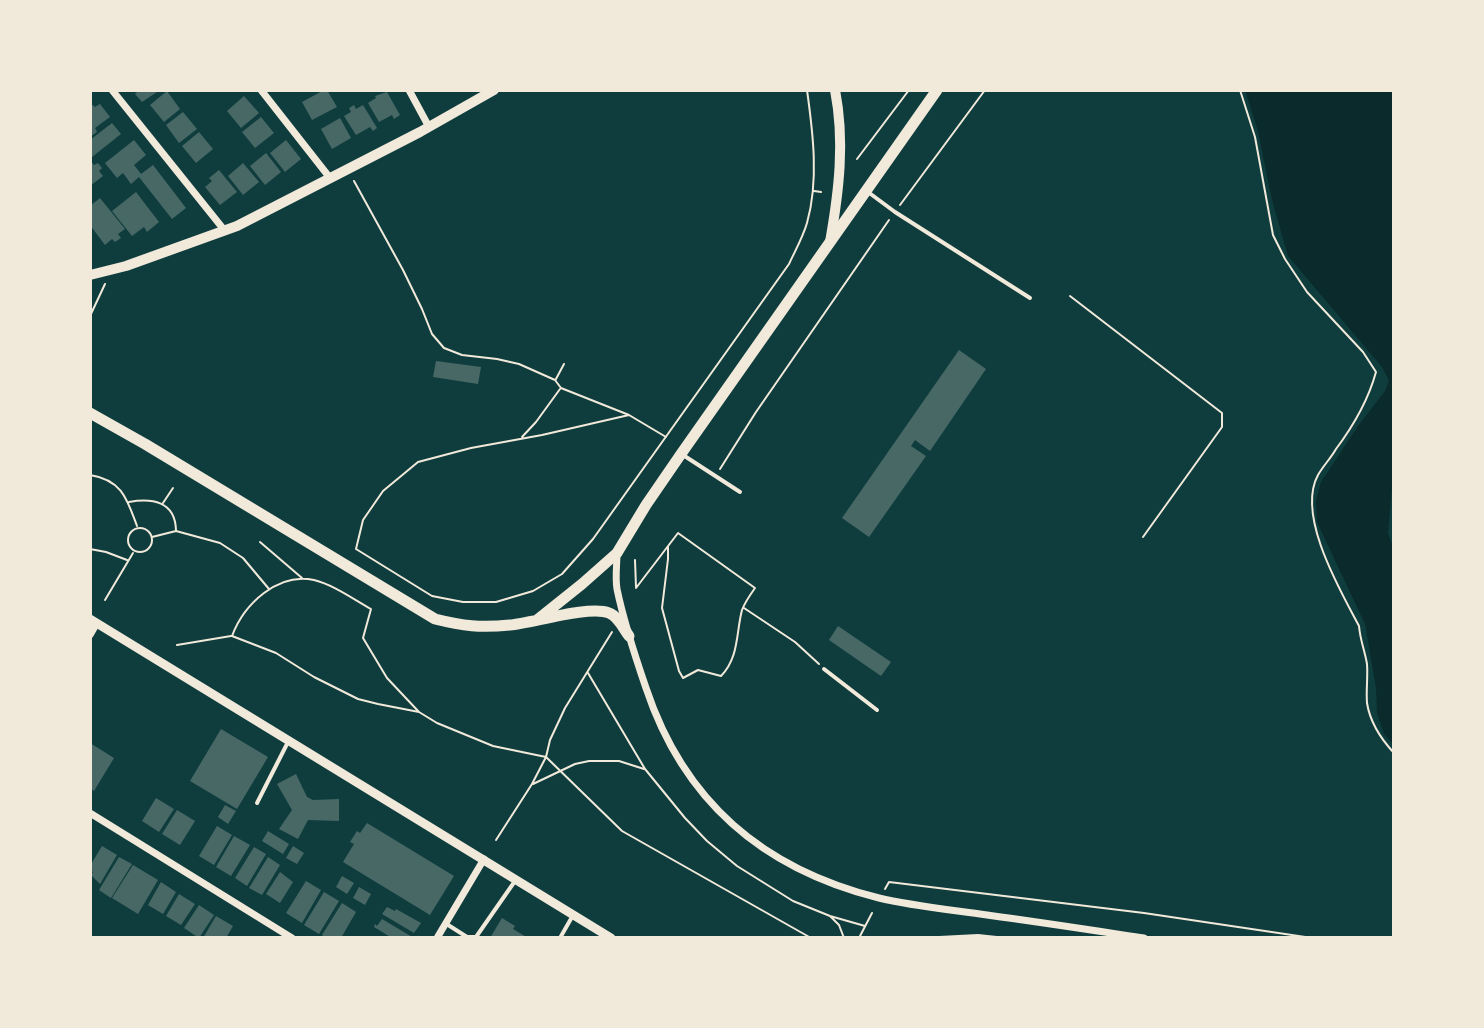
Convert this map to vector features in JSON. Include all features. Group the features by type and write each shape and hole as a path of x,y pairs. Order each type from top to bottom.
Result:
{"main road":[{"path":"90,275 225,231 347,170 494,90"},
{"path":"830,242 841,168 840,114 835,90"},
{"path":"537,620 617,553 681,454 937,90"},
{"path":"90,413 435,619 470,627 512,625 605,611 614,614 629,636"}],"street":[{"path":"112,90 225,231"},
{"path":"261,90 330,178"},
{"path":"409,90 429,127"},
{"path":"617,553 617,586 629,636 654,713 682,767 732,826 777,857 828,882 880,899 1144,938"},
{"path":"90,635 94,621 611,938"},
{"path":"90,813 292,938"},
{"path":"437,938 484,859"}],"lane":[{"path":"866,191 1030,298"},
{"path":"681,454 740,492"},
{"path":"824,669 877,710"},
{"path":"257,803 290,740"},
{"path":"445,923 467,937 476,937 516,879"},
{"path":"560,938 574,915"}],"path":[{"path":"629,415 418,462 376,500 363,520 356,549 432,596 463,602 496,602 533,591 562,574 593,539 789,264 807,222 813,191 812,123 807,90"},
{"path":"857,159 909,90"},
{"path":"716,476 756,412 895,212 985,90"},
{"path":"1240,90 1255,137 1273,235 1307,292 1363,352 1376,372 1370,393 1355,422 1317,477 1311,497 1318,539 1359,626 1367,664 1367,704 1374,726 1382,741 1394,753"},
{"path":"347,170 403,270 432,334 444,348 462,355 519,364 555,380 561,388 629,415 666,437"},
{"path":"813,191 821,192"},
{"path":"90,316 112,270"},
{"path":"1070,296 1222,413 1222,427 1143,537"},
{"path":"555,380 564,364"},
{"path":"520,439 561,388"},
{"path":"90,475 106,478 115,484 129,502 138,527"},
{"path":"163,504 173,488"},
{"path":"129,502 146,500 163,504 174,517 176,531"},
{"path":"138,527 147,530 152,537 151,546 146,551 134,551 129,545 131,531 138,527"},
{"path":"152,537 176,531 220,543 243,558 270,589"},
{"path":"635,560 636,588 678,533 755,588 743,608 730,668 721,676 698,670 683,678 679,671 662,608 668,547"},
{"path":"260,542 303,578 330,586 371,609 363,638 387,678 419,712 437,723 493,746 546,757 622,831 811,938"},
{"path":"90,549 118,555 128,561"},
{"path":"105,600 134,551"},
{"path":"232,636 237,622 247,609 270,589 303,578"},
{"path":"743,608 795,642 824,669"},
{"path":"496,840 532,784 565,708 614,629"},
{"path":"177,645 232,636 276,653 358,699 419,712"},
{"path":"588,673 645,769 707,841 737,866 793,901 865,926"},
{"path":"532,784 575,764 604,760 645,769"},
{"path":"884,890 889,882 1144,913 1312,938"},
{"path":"859,938 872,913"},
{"path":"830,916 839,925 844,938"},
{"path":"920,938 978,935 1006,938"}],"water":[{"path":"1245,90 1394,90 1394,485 1388,533 1394,550 1394,745 1384,734 1377,713 1365,624 1317,522 1316,501 1321,482 1389,381 1382,367 1288,256"}],"building":[{"path":"137,90 160,90 142,102 135,94"},
{"path":"324,90 337,107 312,120 302,102"},
{"path":"167,91 180,109 164,122 150,105"},
{"path":"387,92 400,115 394,119 392,115 379,122 368,103 375,96"},
{"path":"244,96 259,113 241,128 227,111"},
{"path":"100,104 110,117 95,128 97,132 90,137 90,107"},
{"path":"354,105 356,109 363,105 377,128 373,131 370,127 356,135 344,116 351,112 349,108"},
{"path":"183,112 197,129 179,143 166,125"},
{"path":"261,117 274,133 255,148 242,132"},
{"path":"340,118 351,138 332,149 321,129"},
{"path":"112,123 121,134 92,157 90,140"},
{"path":"199,132 213,149 196,163 182,146"},
{"path":"134,140 146,155 134,165 141,174 153,165 186,208 172,219 139,177 131,184 123,173 117,178 105,163"},
{"path":"286,140 301,159 285,172 270,153"},
{"path":"266,153 281,172 265,185 250,166"},
{"path":"90,160 94,165 98,163 103,176 90,186"},
{"path":"243,163 259,182 243,195 228,176"},
{"path":"219,170 237,192 220,205 205,187 212,181 209,178"},
{"path":"136,192 159,222 147,232 144,227 132,236 112,211"},
{"path":"100,198 125,229 118,234 121,238 115,242 112,239 105,245 90,225 90,206"},
{"path":"959,350 986,369 930,451 915,440 911,446 926,456 869,537 842,518"},
{"path":"436,361 481,367 478,384 433,377"},
{"path":"838,626 891,662 881,676 829,640"},
{"path":"221,729 268,757 237,809 190,781"},
{"path":"90,743 114,758 94,791 90,788"},
{"path":"296,774 307,797 313,800 339,799 339,821 308,820 298,839 279,829 292,810 277,784"},
{"path":"156,798 174,809 159,832 142,821"},
{"path":"225,805 236,811 228,824 218,817"},
{"path":"177,810 195,821 180,845 162,834"},
{"path":"367,823 454,876 430,915 343,862 354,844 350,842"},
{"path":"217,826 232,835 214,865 199,856"},
{"path":"268,831 289,844 283,854 262,841"},
{"path":"234,836 250,845 231,876 216,867"},
{"path":"102,846 117,855 100,884 91,875 90,866"},
{"path":"293,846 304,853 297,864 286,858"},
{"path":"254,847 266,854 247,886 235,878"},
{"path":"119,857 132,864 111,898 99,890"},
{"path":"268,857 280,865 262,895 249,888"},
{"path":"133,865 158,880 138,914 112,898"},
{"path":"280,872 293,882 280,903 266,894"},
{"path":"342,876 354,883 347,894 336,887"},
{"path":"306,881 321,890 302,923 286,913"},
{"path":"161,882 176,892 163,914 148,905"},
{"path":"359,887 371,894 365,905 353,898"},
{"path":"324,892 339,901 319,934 304,925"},
{"path":"179,894 195,904 181,925 166,916"},
{"path":"342,903 356,912 341,938 326,938 322,935"},
{"path":"199,905 214,915 199,938 184,928"},
{"path":"387,907 421,923 414,933 382,914"},
{"path":"216,916 233,926 226,938 203,938"},
{"path":"502,918 515,926 513,929 528,938 490,938"},
{"path":"382,919 414,938 392,938 374,927"}]}
